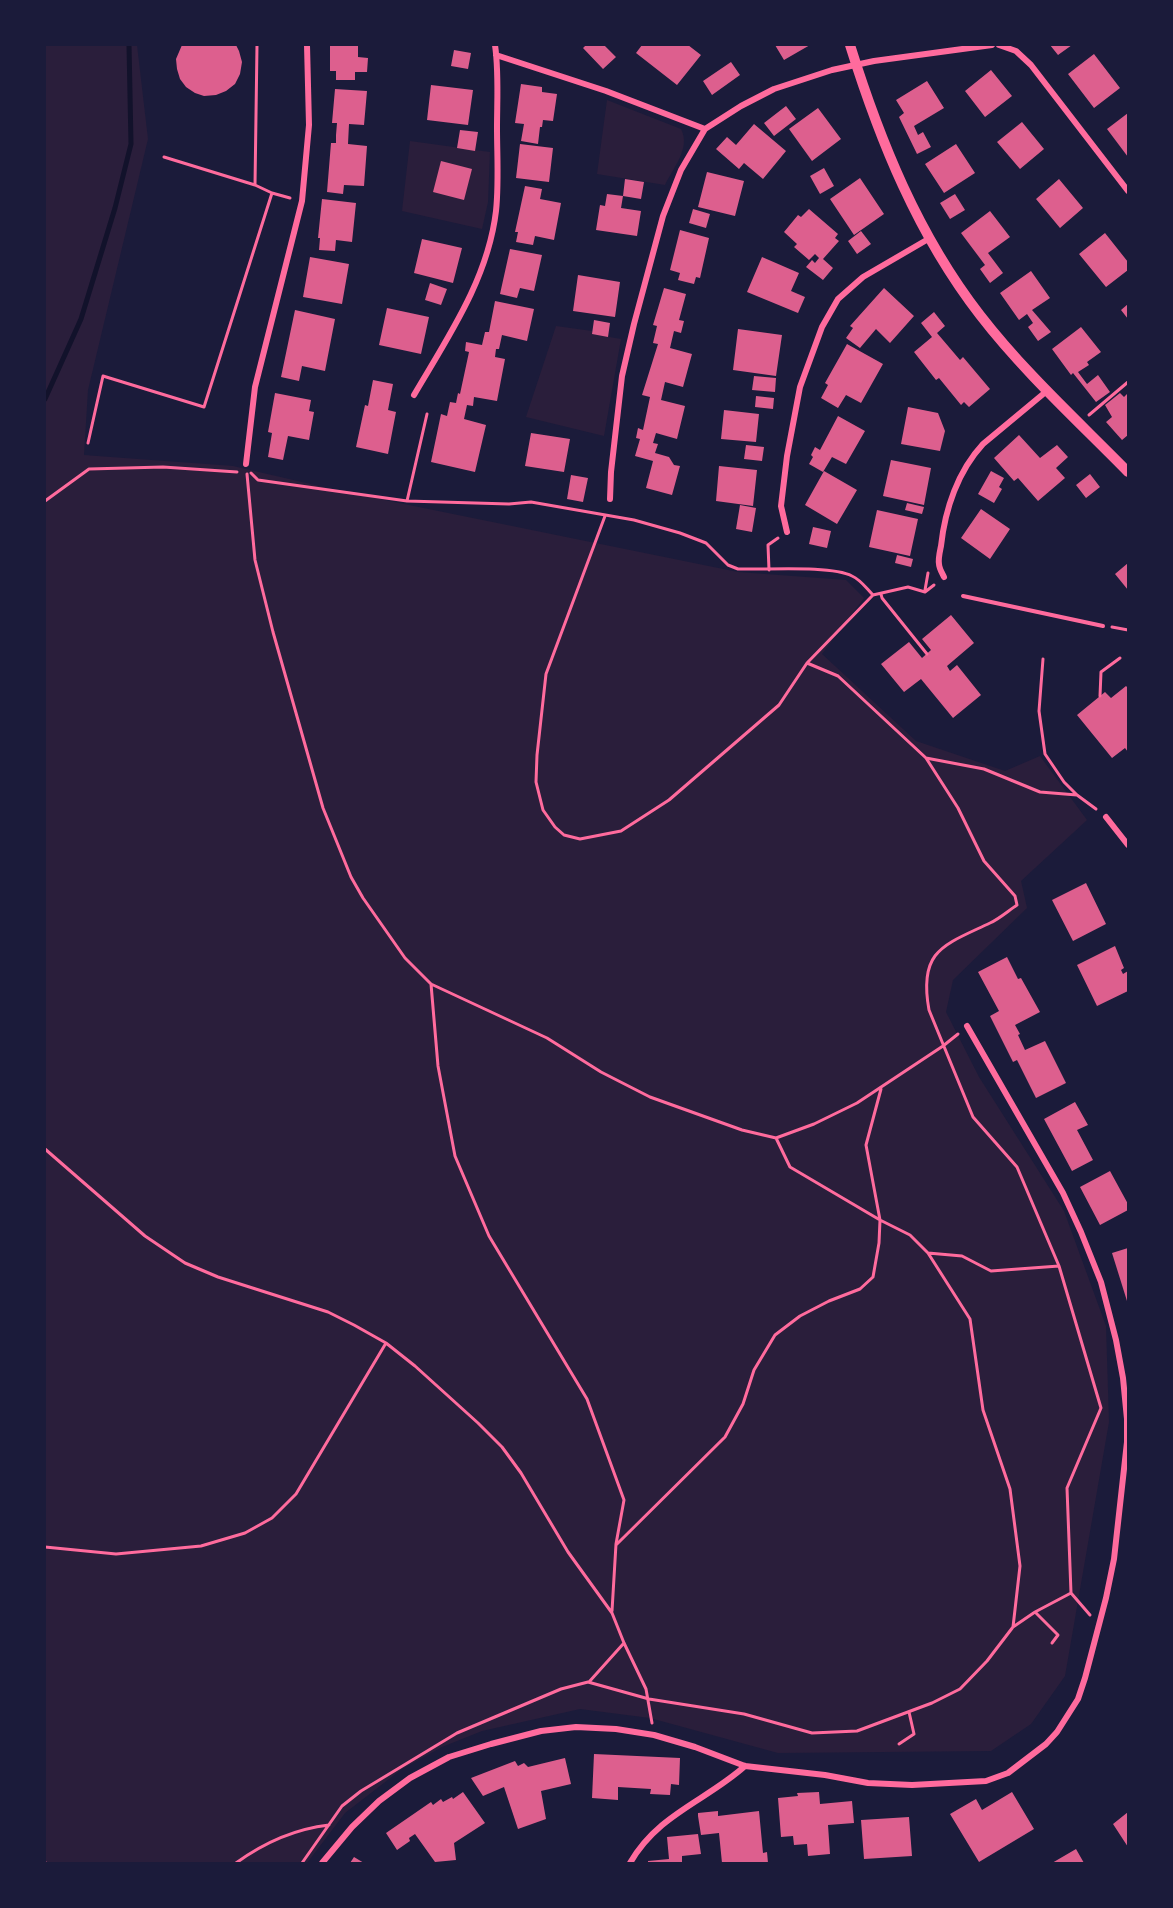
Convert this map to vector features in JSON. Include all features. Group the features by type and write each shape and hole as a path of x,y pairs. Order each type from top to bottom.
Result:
{"street":[{"path":"246,464 255,387 302,201 309,131 307,45"},
{"path":"414,395 469,300 492,231 496,211 498,170 495,45"},
{"path":"850,45 884,145 905,193 955,279 981,316 1048,390 1128,472"},
{"path":"610,500 610,472 620,388 634,324 663,216 681,170 705,129 741,106 774,89 832,70 874,61 992,45"},
{"path":"999,45 1016,51 1032,65 1128,191"},
{"path":"496,55 606,91 705,129"},
{"path":"788,532 781,506 787,456 800,387 822,327 838,299 863,277 930,238"},
{"path":"944,577 938,564 942,538 954,490 960,477 983,444 1048,390"},
{"path":"1106,817 1128,845"},
{"path":"322,1863 352,1827 410,1778 449,1757 491,1744 553,1730 576,1727 654,1734 745,1766 825,1775 868,1783 912,1785 986,1781 1008,1773 1046,1744 1078,1699 1099,1625 1114,1559 1127,1442 1127,1419 1116,1340 1101,1282 1081,1232 1063,1193 967,1026"},
{"path":"630,1863 642,1843 657,1828 745,1766"}],"lane":[{"path":"963,596 1103,626"}],"path":[{"path":"255,185 257,45"},
{"path":"164,157 290,198"},
{"path":"88,443 103,376 204,407 272,193"},
{"path":"1080,422 1128,382"},
{"path":"407,501 427,414"},
{"path":"246,464 258,480 407,501 509,504 531,502 634,520 706,543 728,565 738,568 844,573 862,582 873,595"},
{"path":"246,464 255,560 323,808 351,877 363,898 405,958 431,984 547,1038 601,1072 650,1097 742,1130 776,1138 814,1124 857,1103 943,1046 967,1026"},
{"path":"45,501 89,470 163,467 235,472"},
{"path":"605,516 546,674 536,782 543,810 555,827 564,835 580,839 621,831 669,800 779,705 807,663 873,595 908,586 925,592 944,577"},
{"path":"769,570 768,545 788,532"},
{"path":"881,594 927,654"},
{"path":"1103,626 1128,630"},
{"path":"1043,658 1039,711 1045,754 1064,782 1106,817"},
{"path":"1100,696 1101,672 1120,658"},
{"path":"807,663 837,676 930,761 984,861 1016,896 1017,905 992,922 942,947 933,957 926,980 926,994 929,1010 973,1117 1017,1167 1059,1266 1101,1408 1067,1488 1071,1593 1099,1625"},
{"path":"930,761 984,769 1040,792 1077,795"},
{"path":"431,984 438,1066 455,1156 489,1236 587,1400 624,1500 616,1544 612,1613"},
{"path":"616,1544 725,1437 743,1404 754,1370 775,1335 800,1316 829,1300 860,1289 873,1277 879,1243 880,1220 867,1145 882,1087"},
{"path":"776,1138 790,1167 910,1235 928,1253 970,1319 983,1410 1010,1489 1020,1566 1013,1627"},
{"path":"45,1149 145,1236 185,1263 218,1278 328,1312 386,1343 478,1423 502,1447 521,1473 568,1552 612,1613 649,1699 654,1734"},
{"path":"928,1253 962,1256 991,1272 1059,1266"},
{"path":"45,1547 116,1554 201,1546 245,1533 272,1518 297,1494 386,1343"},
{"path":"624,1643 588,1682 649,1699 744,1714 812,1733 857,1731 932,1703 960,1689 987,1661 1013,1627 1035,1612 1071,1593"},
{"path":"1035,1612 1058,1635 1052,1643"},
{"path":"899,1744 914,1734 909,1712"},
{"path":"236,1863 281,1836 306,1828 329,1825 302,1863"}],"shaded area":[{"path":"45,45 137,45 148,139 88,390 84,455 233,466 345,492 738,572 846,580 864,598 822,654 916,741 1005,771 1040,756 1087,820 1021,881 1027,908 953,980 946,1012 979,1077 1064,1211 1106,1326 1109,1422 1065,1676 1031,1724 991,1751 778,1753 650,1718 580,1709 482,1731 442,1747 402,1769 345,1813 307,1863 45,1863"},
{"path":"607,100 681,129 684,136 682,151 665,185 597,174"},
{"path":"410,141 490,152 488,202 482,229 402,211"},
{"path":"556,326 592,331 592,334 621,339 604,436 526,417"}],"building":[{"path":"182,45 236,45 242,62 235,84 216,95 204,96 186,87 180,79 176,59"},
{"path":"330,45 358,45 358,57 368,58 367,72 355,72 355,80 336,80 336,71 330,71"},
{"path":"586,45 604,45 616,57 603,69 583,48"},
{"path":"642,45 688,45 701,55 677,85 636,53"},
{"path":"775,45 810,45 784,60"},
{"path":"1050,45 1072,45 1058,55"},
{"path":"454,50 471,53 468,69 451,66"},
{"path":"1094,54 1120,88 1094,108 1068,74"},
{"path":"731,62 740,75 712,95 703,81"},
{"path":"991,70 1012,96 985,117 965,91"},
{"path":"927,81 944,108 914,126 918,135 923,132 931,147 917,154 899,117 904,113 896,100"},
{"path":"521,84 542,87 542,92 557,94 553,121 543,120 538,144 521,141 524,124 515,123"},
{"path":"431,85 473,90 468,125 427,120"},
{"path":"335,89 367,91 364,125 349,124 348,144 367,146 364,186 344,185 343,194 327,192 331,143 336,143 337,123 332,123"},
{"path":"786,106 796,119 774,136 764,123"},
{"path":"818,108 841,139 812,161 789,129"},
{"path":"1128,113 1128,157 1107,129"},
{"path":"1022,122 1044,149 1020,169 997,142"},
{"path":"754,124 786,151 763,179 744,163 739,169 716,149 727,137 736,145"},
{"path":"460,130 478,132 475,151 457,148"},
{"path":"520,144 553,148 549,182 516,178"},
{"path":"956,144 975,173 944,193 925,164"},
{"path":"441,161 472,169 464,200 433,192"},
{"path":"824,168 834,186 820,194 810,176"},
{"path":"707,172 744,181 735,216 698,207"},
{"path":"860,178 884,214 854,235 830,199"},
{"path":"625,179 644,182 641,199 623,196"},
{"path":"1059,179 1083,208 1060,228 1036,199"},
{"path":"525,186 542,189 540,199 561,203 554,240 535,236 533,245 516,242 518,232 515,232"},
{"path":"607,194 623,196 621,208 641,211 637,236 596,230 600,205 605,206"},
{"path":"955,194 965,210 950,219 940,203"},
{"path":"322,199 356,203 352,242 336,240 335,251 319,250"},
{"path":"693,209 710,214 706,228 689,223"},
{"path":"809,209 838,234 835,238 839,241 823,259 833,268 823,280 806,267 812,260 815,263 819,258 815,254 809,260 794,247 797,244 784,232 798,215 801,217"},
{"path":"990,211 1010,237 988,253 1003,273 990,283 980,269 985,265 961,233"},
{"path":"680,230 709,238 700,278 696,277 694,284 678,280 680,273 670,270"},
{"path":"861,231 871,244 857,254 848,241"},
{"path":"1105,233 1128,262 1128,270 1106,287 1079,254"},
{"path":"422,239 462,248 453,283 414,273"},
{"path":"510,249 542,255 534,291 520,288 517,298 500,294"},
{"path":"310,257 349,264 342,304 303,297"},
{"path":"762,257 799,273 791,291 805,297 798,313 747,292"},
{"path":"1031,271 1050,298 1032,310 1051,332 1038,341 1028,327 1033,323 1027,314 1019,320 1000,293"},
{"path":"578,275 620,282 615,317 573,311"},
{"path":"430,283 447,289 441,305 425,300"},
{"path":"664,288 686,294 679,320 684,321 681,333 674,331 670,348 692,354 683,387 665,382 661,400 685,406 677,439 656,433 653,443 658,444 655,453 669,457 674,465 680,466 672,495 646,488 653,461 635,456 640,439 636,438 638,428 643,430 650,397 642,395 658,344 653,343 657,326 653,325"},
{"path":"884,288 914,316 890,343 876,329 860,348 846,338 853,328 850,326"},
{"path":"495,301 534,309 527,341 502,335 499,349 496,349 495,357 505,359 497,401 474,397 473,406 467,405 464,419 486,425 475,472 431,462 441,414 447,416 450,402 456,403 458,393 460,394 469,352 465,351 466,342 482,345 485,332 489,332"},
{"path":"1128,304 1128,319 1121,310"},
{"path":"387,308 429,317 421,354 379,345"},
{"path":"295,310 335,319 325,371 302,366 299,381 281,377"},
{"path":"934,312 945,326 937,333 960,360 963,357 990,389 969,407 964,402 961,405 939,378 936,380 914,352 932,337 921,323"},
{"path":"594,320 610,323 608,337 592,334"},
{"path":"1081,327 1101,352 1087,362 1089,365 1078,372 1087,384 1098,375 1110,392 1096,402 1073,373 1071,375 1052,349"},
{"path":"738,329 782,335 776,376 733,370"},
{"path":"847,344 883,364 861,403 846,395 838,408 821,398 828,385 825,383"},
{"path":"754,376 776,378 775,392 752,390"},
{"path":"373,380 393,384 388,410 396,412 388,454 356,447"},
{"path":"275,393 311,400 309,411 314,412 309,440 288,436 283,460 268,457 272,433 268,432"},
{"path":"1120,393 1124,397 1128,393 1128,435 1122,440 1106,422 1112,417 1105,405"},
{"path":"756,396 774,398 773,409 755,407"},
{"path":"908,407 938,413 945,431 940,451 901,444"},
{"path":"724,410 759,414 756,442 721,439"},
{"path":"838,416 865,431 846,464 832,457 823,472 809,464 813,457 811,455 815,447 820,450"},
{"path":"531,433 570,439 564,472 525,466"},
{"path":"1019,435 1040,458 1057,445 1068,457 1056,468 1065,478 1038,501 1018,478 1014,481 994,458"},
{"path":"746,445 764,447 762,461 744,459"},
{"path":"891,460 931,468 924,505 883,496"},
{"path":"719,466 757,470 753,506 716,501"},
{"path":"824,471 857,490 837,524 805,505"},
{"path":"991,471 1004,478 999,487 1002,489 994,503 978,494"},
{"path":"1090,474 1100,487 1086,498 1076,485"},
{"path":"571,475 588,478 583,502 567,499"},
{"path":"907,503 924,507 922,514 905,510"},
{"path":"740,505 756,508 752,532 736,529"},
{"path":"981,509 1010,529 990,559 961,538"},
{"path":"877,510 918,519 910,556 869,547"},
{"path":"813,527 831,531 827,548 809,544"},
{"path":"897,555 913,559 911,567 895,563"},
{"path":"1128,563 1128,590 1115,574"},
{"path":"951,615 974,643 947,666 950,671 957,665 981,695 953,718 921,679 904,692 881,664 909,642 922,658 931,650 922,639"},
{"path":"1126,686 1128,688 1128,752 1125,748 1112,758 1077,715 1105,692 1111,698"},
{"path":"1086,883 1106,924 1073,941 1052,900"},
{"path":"1115,946 1124,968 1121,970 1123,974 1128,971 1128,991 1097,1006 1077,965"},
{"path":"1007,957 1018,979 1021,978 1040,1012 1015,1025 1025,1050 1045,1041 1066,1083 1036,1098 1017,1060 1013,1062 990,1016 999,1011 978,972"},
{"path":"1075,1102 1088,1125 1077,1130 1093,1160 1072,1171 1044,1119"},
{"path":"1110,1171 1128,1204 1128,1210 1100,1225 1080,1187"},
{"path":"1128,1248 1128,1301 1127,1301 1112,1253"},
{"path":"594,1754 680,1758 679,1785 671,1784 670,1795 650,1794 651,1789 618,1787 618,1800 592,1798"},
{"path":"565,1758 571,1784 541,1791 546,1819 518,1829 504,1787 483,1796 471,1778 515,1761 518,1766 524,1763 528,1767"},
{"path":"463,1792 485,1823 454,1843 456,1860 435,1862 415,1834 409,1838 410,1841 397,1850 386,1833 431,1802 433,1805 441,1799 443,1802 452,1797 453,1799"},
{"path":"819,1792 820,1804 852,1801 854,1823 828,1825 830,1854 808,1856 807,1844 794,1845 793,1836 781,1837 778,1798 798,1796 797,1793"},
{"path":"1012,1792 1034,1829 979,1862 950,1814 976,1799 982,1810"},
{"path":"718,1811 718,1816 759,1811 763,1853 767,1852 768,1863 722,1863 719,1833 701,1835 698,1816 698,1813"},
{"path":"1128,1812 1128,1847 1113,1824"},
{"path":"909,1817 912,1856 864,1859 861,1820"},
{"path":"698,1834 701,1854 682,1856 682,1863 648,1863 648,1861 669,1859 667,1837"},
{"path":"1076,1849 1084,1863 1052,1863"},
{"path":"354,1857 364,1863 350,1863"}],"waterway":[{"path":"45,399 81,319 115,208 131,144 129,45"}]}
